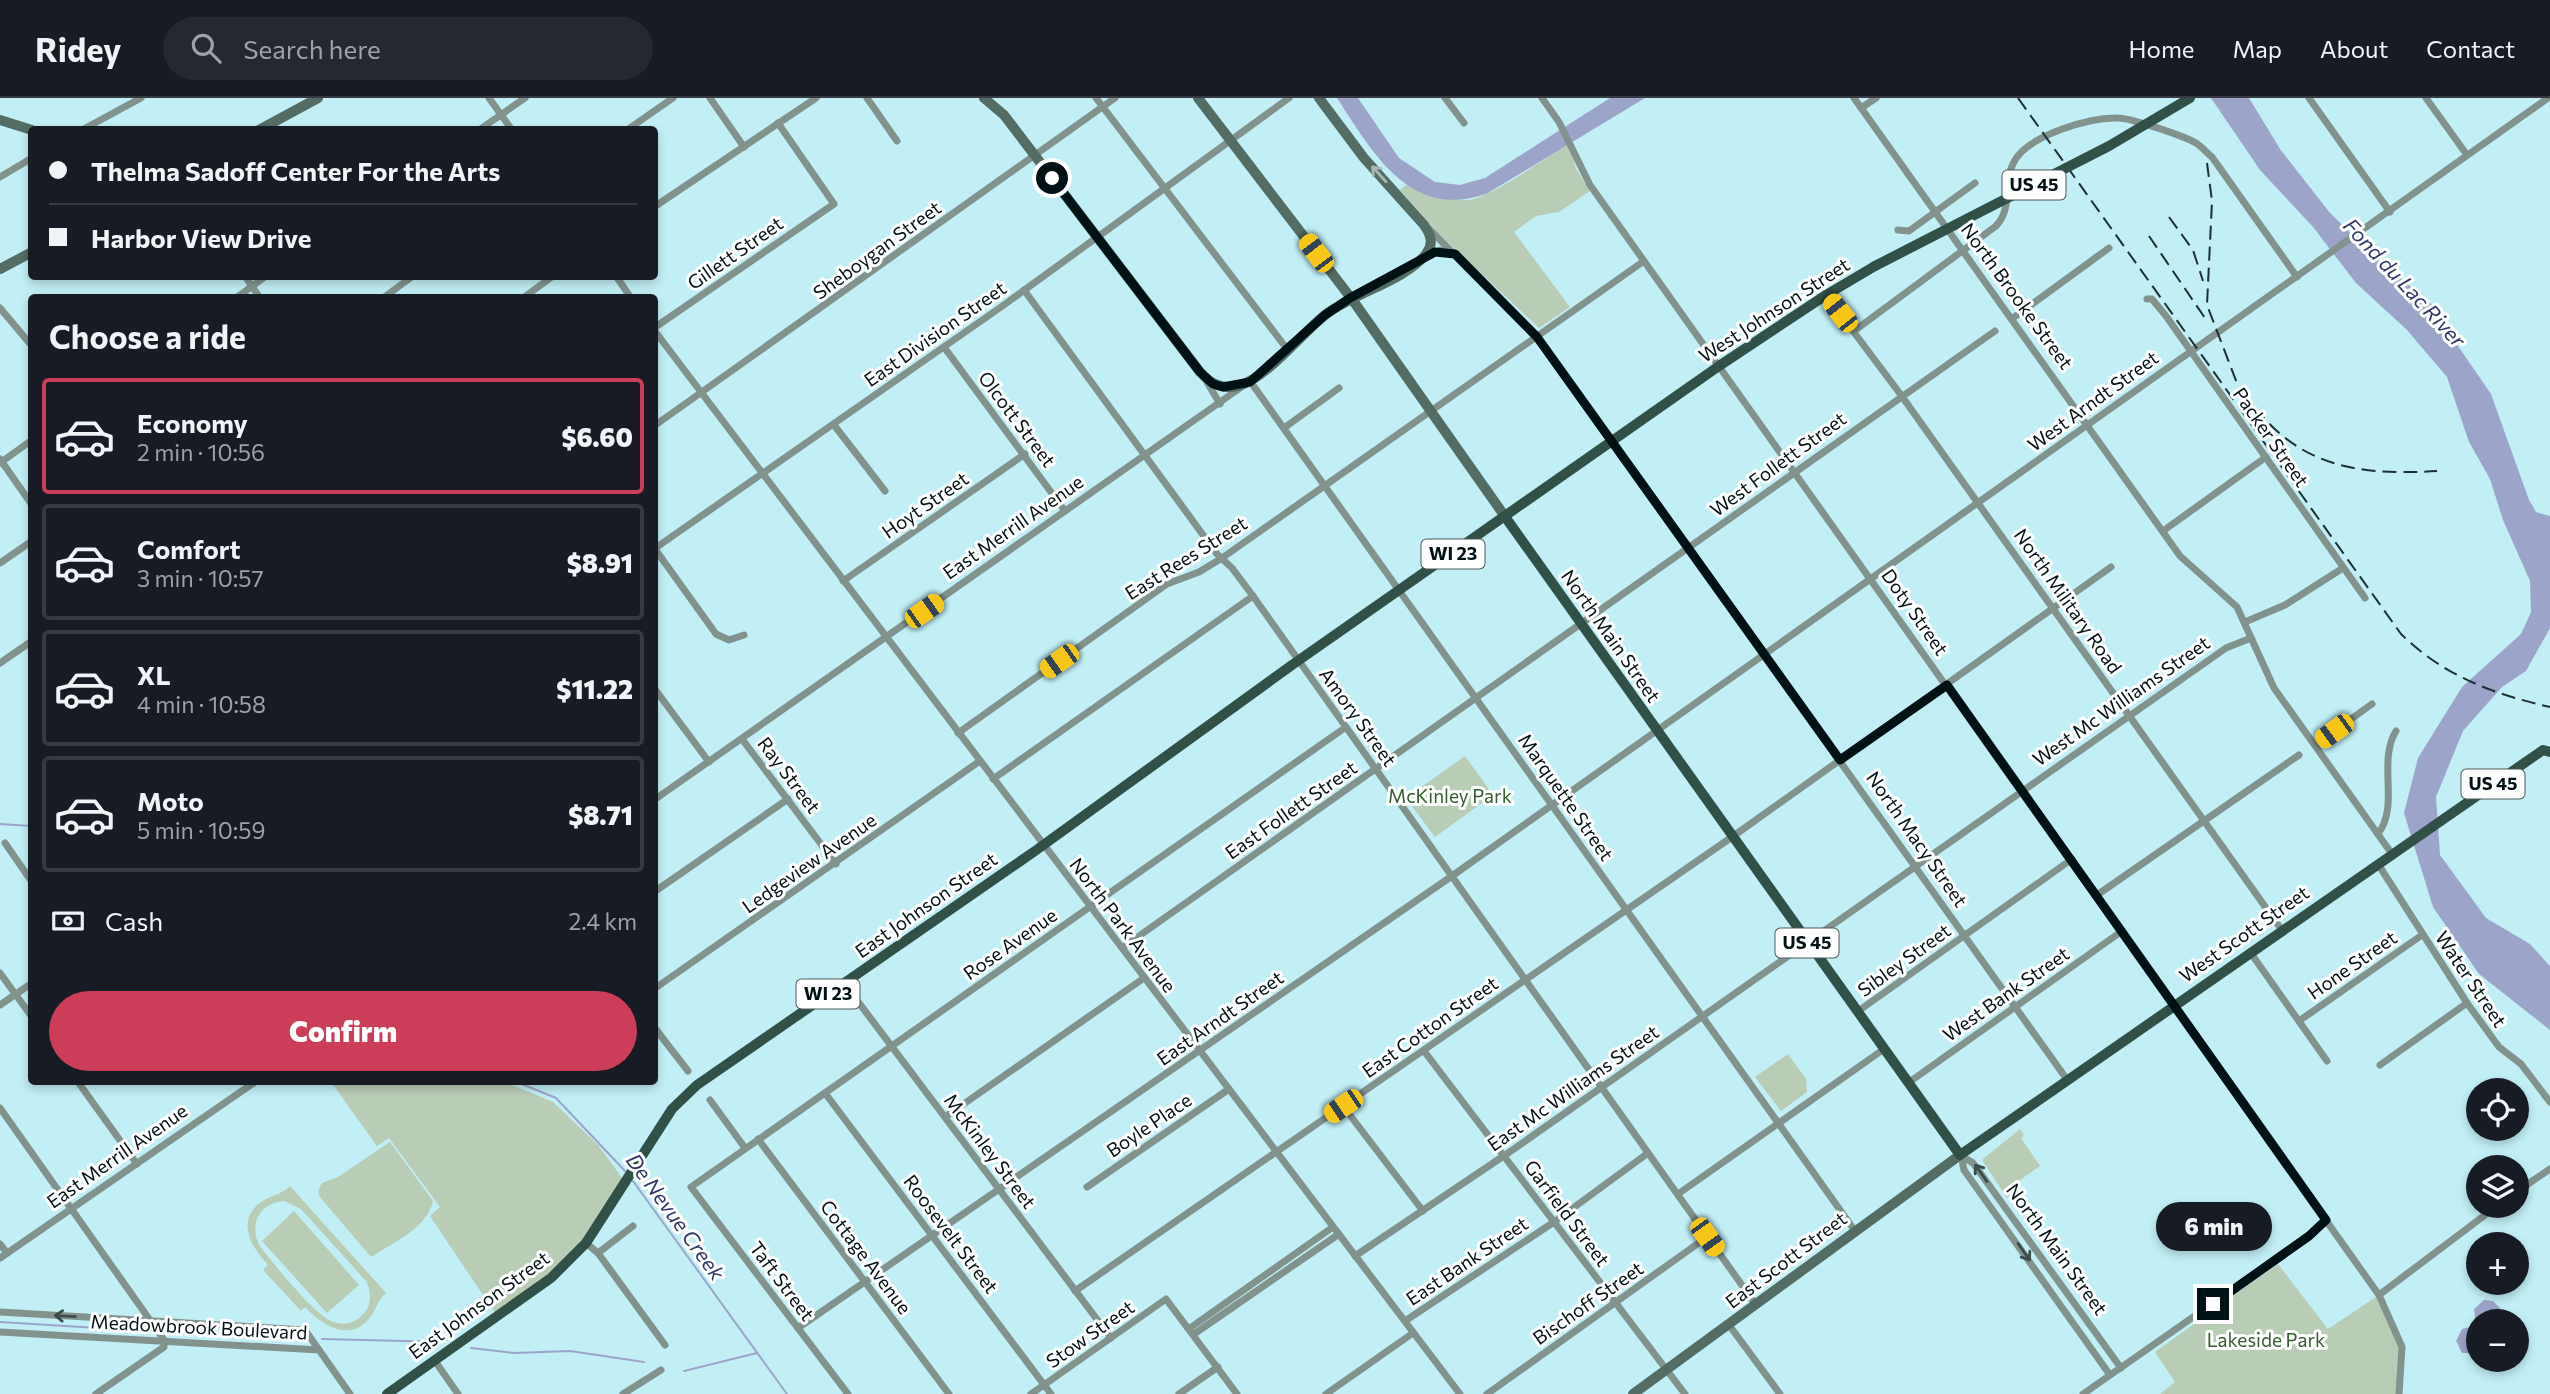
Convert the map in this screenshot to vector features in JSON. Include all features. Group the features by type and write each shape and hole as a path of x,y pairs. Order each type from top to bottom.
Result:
{"main road":[{"path":"266,126 318,98"},
{"path":"984,98 1004,115 1204,377 1223,387 1250,382"},
{"name":"North Main Street","path":"1198,98 1362,313 1581,625 1960,1155"},
{"name":"North Macy Street","path":"1319,98 1364,158 1424,225"},
{"name":"West Johnson Street","path":"1399,590 1506,518 1719,366 1826,295 2109,146 2190,98"},
{"path":"0,120 28,129"},
{"path":"1332,310 1345,308 1362,313 1369,294 1425,256 1432,240 1424,225"},
{"path":"0,269 28,254"},
{"name":"East Merrill Avenue","path":"1250,382 1332,310 1386,281"},
{"name":"East Johnson Street","path":"387,1394 551,1278 586,1243 672,1109 697,1085 1043,845 1399,590"},
{"name":"West Scott Street","path":"1960,1155 2281,929 2548,749"},
{"name":"East Scott Street","path":"1633,1394 1960,1155"}],"street":[{"path":"89,126 141,98"},
{"path":"489,98 509,126"},
{"path":"484,126 525,98"},
{"path":"633,126 673,98"},
{"path":"710,98 744,146"},
{"path":"658,204 816,98"},
{"path":"867,98 897,141"},
{"path":"1096,98 1287,349"},
{"name":"Sheboygan Street","path":"658,423 1115,98"},
{"name":"East Division Street","path":"658,547 944,347 1289,98"},
{"path":"1445,98 1464,123"},
{"name":"Doty Street","path":"1542,98 1559,122 1590,185 2379,1294 2402,1347 2399,1394"},
{"name":"North Brooke Street","path":"1854,98 2089,424 2180,556 2231,599 2245,622 2267,678 2392,854"},
{"path":"1861,108 1876,98"},
{"path":"2309,98 2390,212"},
{"path":"2426,98 2467,155"},
{"path":"2528,98 2535,107"},
{"name":"West Arndt Street","path":"1656,730 2191,350 2314,267 2548,98"},
{"path":"1854,331 1996,226 2004,217 2012,166 2026,148 2053,133 2119,118 2196,143 2211,157 2298,277"},
{"name":"Gillett Street","path":"658,326 834,204 778,123"},
{"path":"0,177 28,160"},
{"path":"1898,230 1909,231 1975,183"},
{"name":"North Macy Street","path":"1424,225 1537,337 2068,1081"},
{"path":"2013,318 2109,248"},
{"path":"1425,256 1441,250 1455,254"},
{"name":"East Rees Street","path":"958,733 1167,584 1199,572 1222,558 1644,261"},
{"path":"248,280 257,294"},
{"path":"241,294 260,280"},
{"path":"388,294 408,280"},
{"path":"528,294 548,280"},
{"name":"Amory Street","path":"1024,290 1253,596 1756,1305"},
{"name":"North Military Road","path":"1826,295 2054,608 2281,929"},
{"name":"Packer Street","path":"2147,299 2156,304 2191,350 2365,598"},
{"path":"0,308 28,341"},
{"name":"West Follett Street","path":"1581,625 1901,395 1995,331"},
{"name":"North Park Avenue","path":"658,334 1460,1394"},
{"name":"Olcott Street","path":"944,347 1065,511"},
{"path":"1204,377 1220,404"},
{"name":"East Merrill Avenue","path":"658,797 1250,382"},
{"name":"Marquette Street","path":"1250,382 1855,1230"},
{"path":"1284,428 1339,388"},
{"path":"834,425 885,492"},
{"path":"28,443 1,461 28,499"},
{"name":"Hoyt Street","path":"843,581 1025,454"},
{"path":"2163,531 2266,457"},
{"path":"0,563 28,544"},
{"path":"658,553 716,634 729,639 744,635"},
{"name":"East Cotton Street","path":"1075,1291 1732,836 2111,567"},
{"path":"2245,622 2287,604 2343,568"},
{"path":"993,779 1253,596"},
{"name":"East Follett Street","path":"1122,948 1581,625"},
{"name":"West Mc Williams Street","path":"1807,943 2225,648 2251,638"},
{"path":"0,663 28,644"},
{"path":"658,693 709,762"},
{"path":"2315,745 2372,704"},
{"name":"Rose Avenue","path":"691,1187 1346,727"},
{"name":"East Arndt Street","path":"799,1328 1452,876 1656,730"},
{"path":"2378,834 2385,824 2389,741 2396,731"},
{"name":"Ray Street","path":"742,738 836,864"},
{"path":"2097,895 2300,755"},
{"name":"Ledgeview Avenue","path":"658,986 980,761"},
{"path":"658,889 788,799"},
{"path":"5,843 28,876"},
{"name":"Sibley Street","path":"1857,1012 2072,859"},
{"name":"Water Street","path":"2378,864 2467,1003 2499,1046 2521,1064 2550,1102"},
{"name":"West Bank Street","path":"1908,1083 2122,931"},
{"name":"Hone Street","path":"2299,1021 2422,934"},
{"name":"East Mc Williams Street","path":"1355,1256 1504,1156 1807,943"},
{"path":"2249,952 2327,1061"},
{"path":"0,973 28,1012"},
{"path":"944,1116 1144,978"},
{"name":"McKinley Street","path":"844,983 1111,1338"},
{"path":"0,1005 28,986"},
{"path":"2380,1065 2467,1003"},
{"path":"658,1032 688,1071"},
{"path":"1678,1194 1884,1049"},
{"name":"Garfield Street","path":"1424,1051 1685,1394"},
{"path":"80,1085 137,1164"},
{"name":"East Merrill Avenue","path":"4,1256 251,1085"},
{"name":"Boyle Place","path":"1087,1186 1228,1090"},
{"name":"Roosevelt Street","path":"825,1093 1051,1394"},
{"path":"710,1100 746,1148"},
{"path":"1343,1106 1423,1210"},
{"path":"0,1108 164,1340 164,1347 96,1394"},
{"name":"Cottage Avenue","path":"758,1139 949,1394"},
{"name":"East Bank Street","path":"1405,1321 1554,1222 1648,1153"},
{"name":"North Main Street","path":"1960,1155 1973,1163 2121,1368"},
{"name":"North Main Street","path":"1960,1155 1964,1170 2110,1375"},
{"path":"2529,1183 2550,1169"},
{"name":"Taft Street","path":"691,1187 848,1394"},
{"path":"2379,1294 2481,1218"},
{"path":"2083,1394 2309,1236 2326,1220"},
{"path":"598,1254 633,1226"},
{"path":"1237,1394 1192,1331 1336,1231"},
{"name":"Bischoff Street","path":"1487,1394 1707,1237"},
{"path":"586,1243 598,1254 665,1345"},
{"path":"0,1244 4,1256"},
{"name":"Stow Street","path":"1031,1394 1167,1299 1192,1331"},
{"name":"Meadowbrook Boulevard","path":"0,1312 305,1330 319,1350"},
{"path":"1729,1325 1780,1394"},
{"name":"Meadowbrook Boulevard","path":"0,1332 319,1350"},
{"name":"East Bank Street","path":"1326,1394 1413,1333"},
{"path":"319,1350 350,1394"},
{"path":"435,1361 458,1394"},
{"path":"1179,1394 1217,1367"},
{"path":"623,1394 661,1370"}],"green space":[{"path":"1569,144 1576,169 1590,191 1559,212 1536,216 1514,232 1570,307 1539,328 1435,230 1400,190 1406,185 1437,196 1469,200 1492,192"},
{"name":"McKinley Park","path":"1465,756 1493,795 1435,837 1406,798"},
{"path":"1788,1054 1806,1079 1807,1092 1781,1111 1755,1077"},
{"path":"333,1085 512,1085 553,1102 598,1145 625,1182 586,1243 497,1316 430,1216 440,1207 389,1138 377,1146"},
{"path":"2020,1129 2024,1135 2021,1138 2040,1166 2007,1189 2011,1195 2007,1198 1982,1160"},
{"path":"390,1142 433,1201 430,1211 417,1227 371,1257 320,1197 318,1191 322,1183 338,1177"},
{"path":"290,1186 386,1293 371,1316 355,1329 337,1329 320,1320 305,1307 301,1311 263,1270 268,1265 252,1243 249,1217 261,1202","holes":["284,1201 301,1209 366,1281 370,1293 369,1305 362,1316 354,1321 340,1324 314,1309 259,1245 255,1229 263,1210"]},
{"path":"294,1211 359,1285 327,1313 262,1241"},
{"name":"Lakeside Park","path":"2278,1264 2328,1329 2379,1295 2400,1336 2399,1394 2160,1394 2175,1382 2155,1352"}],"water":[{"path":"1337,98 1358,98 1399,158 1435,182 1460,185 1485,178 1610,98 1645,98 1488,193 1461,200 1437,198 1416,190 1397,177 1380,160"},
{"name":"Fond du Lac River","path":"2211,98 2249,98 2280,149 2330,213 2373,255 2438,310 2449,333 2491,394 2529,500 2536,512 2550,516 2550,628 2526,671 2502,687 2463,731 2436,797 2440,855 2486,918 2530,944 2550,966 2550,1030 2479,974 2433,907 2404,813 2418,758 2462,687 2521,634 2531,612 2530,581 2503,520 2490,479 2469,442 2447,377 2407,330 2356,283 2313,227 2260,170"},
{"path":"2484,1300 2493,1301 2500,1308 2500,1309 2474,1309"},
{"path":"2466,1328 2466,1353 2462,1353 2456,1341 2462,1329"}],"waterway":[{"name":"De Nevue Creek","path":"0,824 28,826"},
{"name":"De Nevue Creek","path":"524,1085 556,1098 625,1171"},
{"name":"De Nevue Creek","path":"633,1181 787,1394"},
{"path":"0,1322 147,1331"},
{"path":"171,1331 305,1339"},
{"path":"322,1339 444,1342"},
{"path":"471,1348 514,1353 570,1351 644,1362"},
{"path":"684,1371 757,1353"}],"railway":[{"path":"2018,98 2401,634 2434,661 2470,681 2509,696 2550,707"},
{"path":"2207,163 2212,201 2207,305 2245,404"},
{"path":"2169,217 2193,250 2203,281"},
{"path":"2149,236 2207,321"},
{"path":"2243,391 2262,416 2283,436 2304,451 2327,461 2378,471 2437,471"}],"route":[{"path":"1052,178 1200,372 1213,384 1223,387 1240,386 1250,382 1325,315 1350,298 1386,281 1425,256 1441,250 1455,254 1537,337 1840,760 1947,685 2326,1220 2309,1236 2213,1304"}]}
